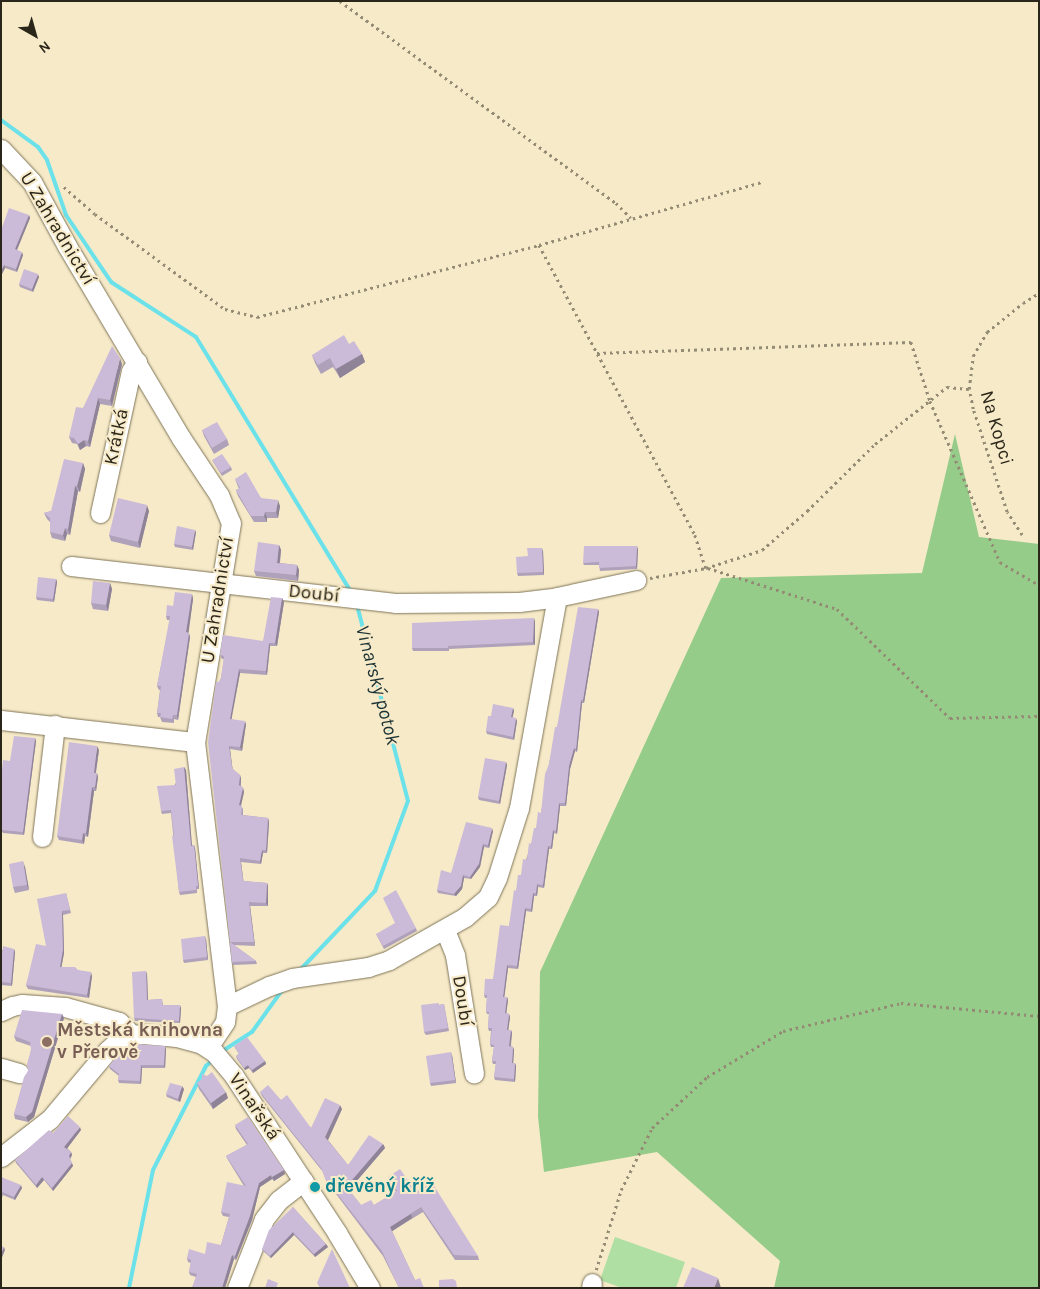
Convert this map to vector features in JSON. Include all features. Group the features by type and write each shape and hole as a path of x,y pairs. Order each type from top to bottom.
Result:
{"street":[{"name":"U Zahradnictví","path":"2,152 32,182 66,246 181,438 219,495 231,523 195,742 227,1006 223,1027 208,1047"},
{"name":"Krátká","path":"100,513 131,371 137,362"},
{"name":"Doubí","path":"71,566 395,602 519,602 557,597 636,580"},
{"path":"227,1006 269,986 292,978 378,964 445,930 481,904 488,896 497,878 523,793 557,597"},
{"path":"1,720 195,742"},
{"path":"42,837 55,725"},
{"name":"Doubí","path":"445,930 455,955 474,1073"},
{"path":"1,1011 22,1004 65,1007 119,1022 132,1034"},
{"path":"1,1157 50,1119 113,1044 132,1034 176,1037 208,1047"},
{"name":"Vinařská","path":"208,1047 234,1076 370,1288"},
{"path":"237,1288 264,1219 279,1200 303,1181"}],"path":[{"path":"340,1 616,203 631,218"},
{"path":"64,187 95,214 224,309 257,317 539,245 762,182"},
{"path":"539,245 695,535 706,568"},
{"name":"Na Kopci","path":"1022,535 1007,512 973,410 969,389 973,356 987,332 1023,302 1039,294"},
{"path":"597,353 911,342 930,401 1000,562 1039,585"},
{"path":"636,580 706,568 762,550 807,510 875,444 947,387 969,389"},
{"path":"706,568 837,609 950,718 1039,716"},
{"path":"591,1285 621,1190 652,1128 706,1077 783,1031 901,1003 1039,1016"}],"green space":[{"path":"955,434 979,537 1039,544 1039,1288 774,1288 780,1261 657,1152 544,1172 538,1117 540,972 721,578 922,573"},
{"path":"615,1237 685,1262 676,1288 622,1288 600,1280"}],"building":[{"path":"9,208 29,215 15,249 22,252 16,269 4,265 1,271 1,230"},
{"path":"24,269 38,274 32,289 19,284"},
{"path":"344,335 349,344 354,341 362,354 336,369 330,358 318,365 312,355"},
{"path":"112,346 120,358 110,400 98,398 88,441 84,440 78,444 74,438 69,437 76,407 83,408"},
{"path":"217,422 227,439 212,448 202,430"},
{"path":"222,454 231,467 221,473 212,460"},
{"path":"64,459 83,463 77,486 75,486 68,529 65,528 63,535 50,532 50,518 44,513 51,511"},
{"path":"246,472 261,498 278,500 276,512 265,512 264,516 251,516 236,490 240,488 235,479"},
{"path":"118,498 147,505 138,542 109,535"},
{"path":"177,526 195,530 192,547 174,544"},
{"path":"258,542 279,545 277,563 297,565 296,575 254,571"},
{"path":"584,546 637,546 636,566 599,568 599,562 583,563"},
{"path":"527,548 542,548 543,572 517,573 516,557 528,556"},
{"path":"38,577 56,579 53,599 36,597"},
{"path":"93,581 110,583 106,605 91,603"},
{"path":"175,592 192,594 186,632 189,633 177,715 173,715 172,719 160,717 161,713 157,713 161,686 157,686 170,616 166,616 167,605 173,606"},
{"path":"271,597 282,598 275,643 269,643 266,671 239,669 230,719 245,721 240,747 229,746 232,768 240,775 239,785 243,788 239,805 242,806 241,815 268,818 266,850 262,850 260,861 240,858 243,881 267,883 266,903 249,902 254,942 230,942 208,742 216,682 219,682 221,678 224,656 220,655 223,635 263,641"},
{"path":"578,607 598,609 583,700 581,700 576,749 574,748 569,766 565,803 559,803 556,831 553,830 551,846 548,846 543,885 537,884 536,893 533,893 531,909 525,908 517,966 507,965 503,997 507,997 505,1013 509,1014 507,1030 511,1030 509,1046 513,1047 514,1079 494,1077 496,1061 492,1061 494,1045 490,1044 492,1028 488,1028 487,995 484,995 485,979 493,979 500,925 509,926 518,875 521,875 523,859 527,860 529,843 531,844 534,828 536,828 538,812 541,813 545,774 549,764 555,727 557,727"},
{"path":"534,618 533,642 448,646 448,648 412,648 412,623"},
{"path":"493,704 513,708 511,717 516,718 513,737 486,731 488,716 491,716"},
{"path":"14,736 35,738 23,832 2,830 1,827 3,760 10,761"},
{"path":"69,742 97,746 94,773 97,773 95,787 92,787 86,833 83,833 82,840 57,836"},
{"path":"485,758 506,762 499,801 478,797"},
{"path":"184,767 191,846 194,845 198,886 196,886 196,890 179,892 172,836 174,836 171,810 161,811 157,786 176,785 174,769"},
{"path":"466,822 492,828 488,845 483,844 479,864 470,877 463,875 461,886 454,894 437,890 441,870 451,873"},
{"path":"23,861 27,885 13,887 9,864"},
{"path":"396,890 416,928 383,946 376,934 395,923 383,898"},
{"path":"66,893 70,910 62,911 63,950 60,967 75,967 78,970 91,972 87,995 26,985 36,944 46,946 37,899"},
{"path":"205,936 207,957 183,960 181,939"},
{"path":"230,942 256,961 232,962"},
{"path":"3,946 14,949 11,983 1,982 1,950 3,951"},
{"path":"146,971 147,1000 162,999 162,1005 180,1005 179,1021 134,1018 132,972"},
{"path":"438,1003 439,1005 444,1004 448,1028 424,1032 421,1005"},
{"path":"22,1010 62,1014 32,1112 26,1117 14,1114 24,1077 28,1071 27,1064 31,1050 30,1042 14,1036"},
{"path":"247,1037 265,1061 252,1070 248,1065 244,1068 236,1056 239,1054 234,1046"},
{"path":"130,1044 165,1046 164,1065 141,1065 140,1081 118,1080 119,1074 109,1066"},
{"path":"451,1052 455,1080 430,1083 426,1056"},
{"path":"212,1072 226,1092 211,1103 197,1083 202,1079 202,1074 207,1076"},
{"path":"170,1083 182,1086 178,1099 166,1094"},
{"path":"268,1085 281,1100 287,1095 311,1128 325,1098 340,1105 325,1137 348,1165 369,1135 383,1144 346,1187 361,1205 371,1200 374,1205 397,1191 388,1177 400,1169 416,1192 431,1181 478,1256 454,1255 421,1207 390,1227 415,1280 420,1278 424,1288 399,1288 382,1251 331,1186 329,1188 321,1168 260,1092"},
{"path":"68,1116 80,1127 64,1147 71,1152 69,1156 72,1163 52,1188 42,1177 36,1185 15,1160 49,1130 53,1133"},
{"path":"248,1117 284,1170 272,1177 271,1175 259,1183 250,1216 235,1256 232,1255 222,1288 192,1288 197,1274 189,1272 191,1260 187,1258 189,1249 205,1254 207,1242 221,1245 230,1214 221,1212 227,1182 246,1186 226,1156 248,1144 235,1125"},
{"path":"1,1177 21,1185 14,1197 2,1192 1,1194"},
{"path":"293,1207 326,1244 314,1254 293,1232 270,1256 262,1249 269,1230"},
{"path":"332,1249 350,1288 320,1288 317,1283"},
{"path":"692,1267 718,1278 714,1288 683,1288"},
{"path":"268,1279 278,1283 276,1288 265,1288"},
{"path":"453,1279 456,1281 457,1288 439,1288 439,1280"}],"waterway":[{"name":"Vinarský potok","path":"1,120 38,147 47,160 66,215 111,282 196,337 351,592"},
{"name":"Vinarský potok","path":"301,969 375,891 408,801 357,605"},
{"name":"Vinarský potok","path":"221,1052 252,1032 283,989"},
{"name":"Vinarský potok","path":"129,1288 153,1170 206,1066 214,1059"}],"place":[{"name":"Městská knihovna v Přerově","path":"47,1042"},
{"name":"dřevěný kříž","path":"315,1187"}]}
